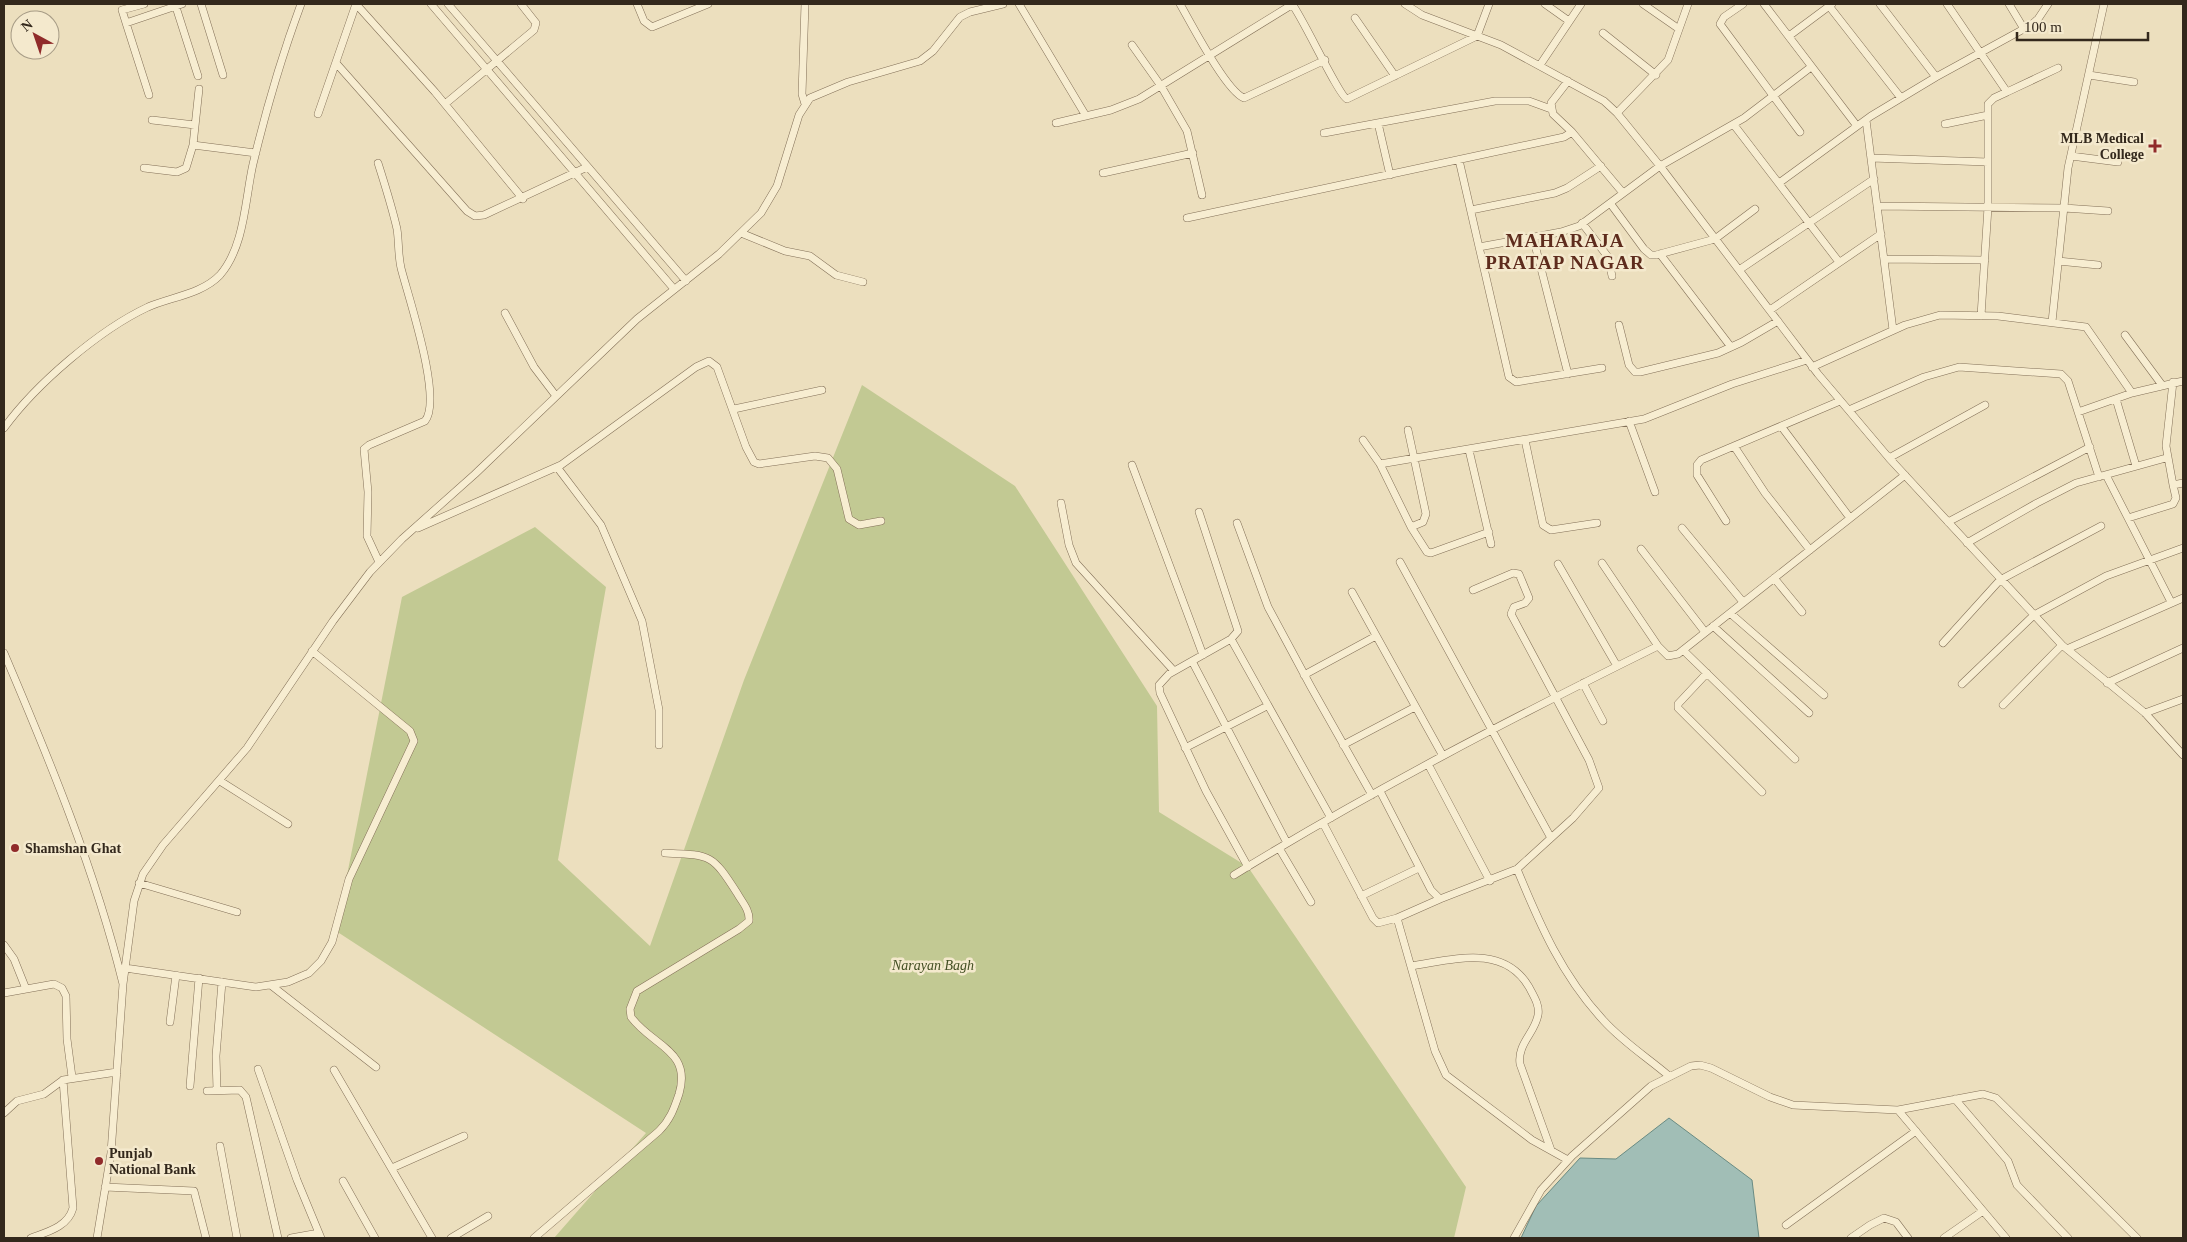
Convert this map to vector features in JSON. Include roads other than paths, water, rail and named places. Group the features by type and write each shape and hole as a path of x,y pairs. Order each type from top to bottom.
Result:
{"street":[{"path":"144,4 121,7 149,96"},
{"path":"126,23 177,4 198,76"},
{"path":"201,4 223,75"},
{"path":"4,428 31,396 118,323 149,307 202,287 221,274 229,263 238,240 256,153 301,4"},
{"path":"318,114 356,4 445,104 523,199"},
{"path":"431,4 674,289"},
{"path":"448,4 686,281"},
{"path":"445,104 536,28 535,20 521,4"},
{"path":"637,4 644,21 652,27 703,5"},
{"path":"804,4 802,94 805,104"},
{"path":"97,1238 111,1153 125,968 139,883 159,850 220,781 258,732 353,592 380,562 637,319 686,281 742,233 761,213 777,186 799,115 810,98 823,91 920,61 933,51 960,17 981,7 1003,4"},
{"path":"1019,4 1086,116"},
{"path":"1180,4 1235,92 1244,98 1324,60"},
{"path":"1056,123 1125,106 1211,56 1293,4 1324,60 1340,94 1347,99 1477,36 1489,4"},
{"path":"1405,4 1422,15 1501,45 1540,65 1604,101 1617,113 1660,166 1812,367 1904,475 2000,580 2065,647 2145,713 2182,751"},
{"path":"1545,4 1570,21"},
{"path":"1540,65 1581,4"},
{"path":"1643,4 1679,29"},
{"path":"1617,113 1656,75 1671,55 1688,4"},
{"path":"1743,4 1724,17 1720,24 1800,132"},
{"path":"1764,4 1857,126"},
{"path":"1880,4 1936,77"},
{"path":"1947,4 2007,92"},
{"path":"2009,4 2024,29"},
{"path":"1779,183 1857,126 1901,98 2024,29 2038,19 2048,4"},
{"path":"2052,322 2071,156 2104,4"},
{"path":"1788,36 1831,5 1901,98"},
{"path":"1355,18 1395,76"},
{"path":"1603,33 1656,75"},
{"path":"1132,44 1161,86 1187,131 1202,195"},
{"path":"336,62 467,212 475,216 484,215 523,199 587,167"},
{"path":"1479,247 1561,232 1582,223 1660,166 1734,125 1811,67"},
{"path":"1981,316 1988,207 1988,115 1990,101 2058,68"},
{"path":"2089,76 2134,82"},
{"path":"1568,80 1554,96 1551,109 1553,114 1572,132 1623,193"},
{"path":"144,168 182,171 189,163 193,145 199,90"},
{"path":"1324,133 1495,101 1528,101 1551,109"},
{"path":"1945,124 1988,115"},
{"path":"152,120 195,125"},
{"path":"1866,120 1893,330"},
{"path":"1378,122 1390,175"},
{"path":"1734,125 1839,262"},
{"path":"1187,218 1554,140 1572,132"},
{"path":"193,145 256,153"},
{"path":"1103,173 1192,152"},
{"path":"2071,156 2118,162"},
{"path":"1871,158 1988,162"},
{"path":"1459,160 1509,376 1516,382 1602,368"},
{"path":"378,163 393,213 400,266 414,312 431,392 431,406 425,420 364,449 368,492 367,536 380,562"},
{"path":"1471,210 1555,193 1567,188 1601,166"},
{"path":"1739,270 1874,179"},
{"path":"1610,203 1644,249 1651,255 1716,239 1755,209"},
{"path":"1878,206 2064,208 2108,211"},
{"path":"1582,223 1608,257 1612,276"},
{"path":"742,233 785,251 810,256 836,274 863,282"},
{"path":"1770,310 1881,234"},
{"path":"1533,237 1568,374"},
{"path":"1660,254 1731,347"},
{"path":"1884,258 1985,260"},
{"path":"2058,261 2098,265"},
{"path":"504,312 534,367 556,396"},
{"path":"1812,367 1893,330 1940,315 1981,316 2086,327 2132,393"},
{"path":"1618,325 1629,365 1635,372 1709,355 1731,347 1778,321"},
{"path":"2125,336 2162,385"},
{"path":"1380,464 1644,419 1732,384 1807,360"},
{"path":"411,532 557,466 589,446 703,362 714,363 717,367 734,409 746,447 754,462 760,464 815,456 828,458 837,469 849,519 859,525 881,522"},
{"path":"1849,410 1924,377 1959,367 2062,374 2066,376 2090,448 2103,476 2128,518 2171,602"},
{"path":"2078,412 2132,393 2183,381"},
{"path":"2128,518 2173,504 2176,498 2166,458 2166,434 2173,382"},
{"path":"734,409 822,390"},
{"path":"2116,399 2136,466"},
{"path":"1726,520 1696,470 1701,460 1840,401"},
{"path":"1889,458 1985,405"},
{"path":"1629,421 1655,492"},
{"path":"1781,426 1850,518"},
{"path":"1408,430 1426,519 1411,527"},
{"path":"1363,440 1380,464 1423,550 1431,553 1488,532"},
{"path":"1524,440 1543,525 1551,530 1597,523"},
{"path":"1734,446 1764,493 1810,550"},
{"path":"1948,522 2090,448"},
{"path":"1469,450 1492,544"},
{"path":"1967,543 2059,490 2166,458"},
{"path":"1132,465 1203,655"},
{"path":"557,466 601,525 642,621 659,710 658,745"},
{"path":"1602,564 1658,646 1668,656 1672,656 1683,650 1904,475"},
{"path":"2173,485 2183,483"},
{"path":"1061,503 1069,545 1076,563 1174,672"},
{"path":"1199,512 1238,626 1238,631 1231,639 1163,679 1159,685 1160,693 1206,791 1248,867"},
{"path":"1237,522 1268,607 1372,795"},
{"path":"1943,643 2000,580 2101,526"},
{"path":"1682,528 1743,602"},
{"path":"1962,684 2034,615 2098,580 2183,548"},
{"path":"1641,549 1705,632"},
{"path":"1400,562 1494,730 1551,838"},
{"path":"1558,564 1617,666"},
{"path":"1322,823 1373,918 1378,923 1397,918 1517,869 1574,818 1598,788 1595,772 1511,614 1514,607 1525,603 1529,598 1519,574 1513,573 1473,590"},
{"path":"1774,578 1802,612"},
{"path":"1352,592 1443,756"},
{"path":"2004,705 2065,647 2183,598"},
{"path":"1730,613 1824,695"},
{"path":"1713,626 1809,713"},
{"path":"1304,675 1376,636"},
{"path":"1231,639 1330,818"},
{"path":"1234,875 1330,818 1428,764 1658,646"},
{"path":"2107,683 2183,648"},
{"path":"1683,650 1795,759"},
{"path":"125,968 247,986 272,986 309,974 328,950 349,879 414,741 410,731 312,651"},
{"path":"4,653 70,814 116,956 123,984"},
{"path":"1192,661 1287,843"},
{"path":"1707,673 1681,698 1678,708 1762,792"},
{"path":"1583,683 1603,721"},
{"path":"2145,713 2183,700"},
{"path":"1185,748 1267,706"},
{"path":"1343,745 1415,707"},
{"path":"1428,764 1490,881"},
{"path":"220,781 288,824"},
{"path":"1380,791 1433,895 1440,899"},
{"path":"1279,848 1311,902"},
{"path":"534,1238 659,1132 671,1116 682,1081 682,1072 672,1054 636,1024 632,1017 630,1009 637,991 749,921 746,906 716,862 692,854 665,853"},
{"path":"1362,896 1419,868"},
{"path":"1517,869 1545,936 1563,967 1605,1022 1669,1076"},
{"path":"139,883 237,912"},
{"path":"1397,918 1435,1050 1446,1075 1532,1140 1568,1160"},
{"path":"4,945 14,959 26,989"},
{"path":"1411,966 1484,957 1510,965 1524,980 1536,999 1539,1010 1536,1021 1522,1047 1519,1056 1520,1064 1551,1150"},
{"path":"170,1022 176,975"},
{"path":"190,1086 199,978"},
{"path":"218,1090 216,1056 222,982"},
{"path":"4,992 54,984 59,985 65,992 67,1039 72,1077"},
{"path":"272,986 376,1067"},
{"path":"1514,1238 1542,1190 1568,1160 1638,1097 1669,1076 1691,1066 1700,1065 1770,1097 1793,1105 1898,1110 1983,1094 1996,1098 2137,1238"},
{"path":"258,1069 297,1180 320,1236 291,1238"},
{"path":"334,1070 432,1238"},
{"path":"4,1113 17,1101 44,1094 63,1080 72,1077 117,1072"},
{"path":"31,1238 67,1220 72,1208 63,1080"},
{"path":"207,1091 240,1090 246,1097 278,1238"},
{"path":"1955,1099 2008,1161 2016,1185 2068,1238"},
{"path":"1898,1110 2006,1238"},
{"path":"1786,1225 1916,1131"},
{"path":"392,1168 464,1136"},
{"path":"220,1146 237,1238"},
{"path":"343,1181 375,1238"},
{"path":"105,1187 194,1191 206,1238"},
{"path":"1944,1238 1983,1211"},
{"path":"451,1238 488,1216"},
{"path":"1851,1238 1884,1218 1896,1222 1908,1238"}],"water":[{"path":"1669,1118 1752,1180 1759,1238 1521,1238 1536,1206 1580,1158 1616,1159"}],"place":[{"name":"MLB Medical College","path":"2155,146"},
{"name":"Shamshan Ghat","path":"15,848"},
{"name":"Punjab National Bank","path":"99,1161"}],"district":[{"name":"MAHARAJA PRATAP NAGAR","path":"1565,251"}],"park label":[{"name":"Narayan Bagh","path":"933,965"}]}
